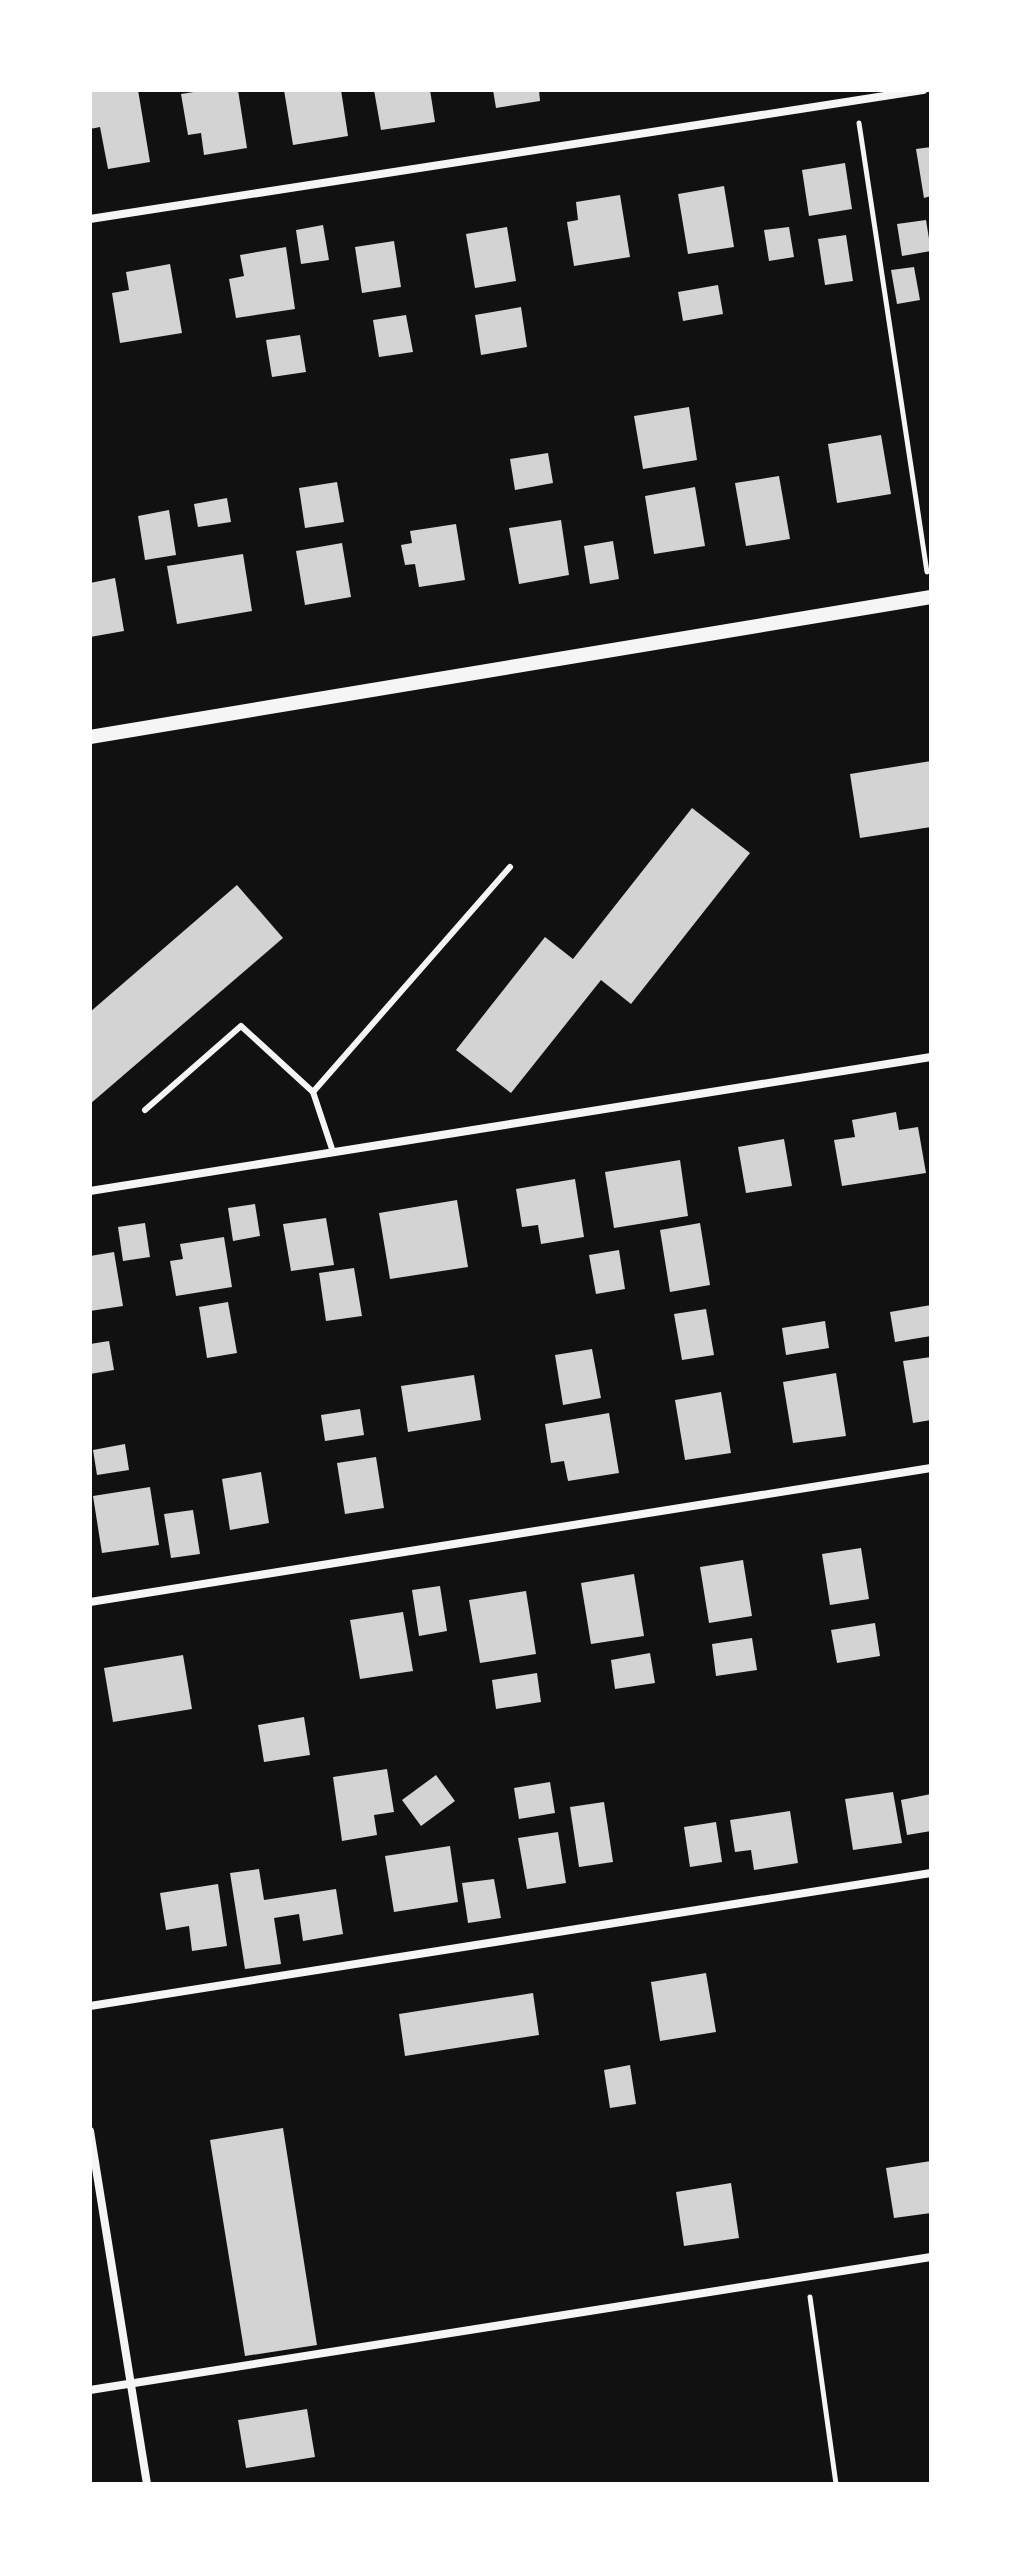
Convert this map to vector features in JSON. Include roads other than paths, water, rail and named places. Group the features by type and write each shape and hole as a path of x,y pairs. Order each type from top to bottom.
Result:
{"street":[{"path":"854,90 856,101"},
{"path":"90,219 923,90"},
{"path":"90,737 931,597"},
{"path":"90,1191 931,1057"},
{"path":"90,1602 931,1468"},
{"path":"90,2006 931,1873"},
{"path":"90,2131 147,2484"},
{"path":"90,2390 931,2257"}],"lane":[{"path":"313,1092 510,867"},
{"path":"145,1110 241,1026 313,1092 333,1152"}]}
